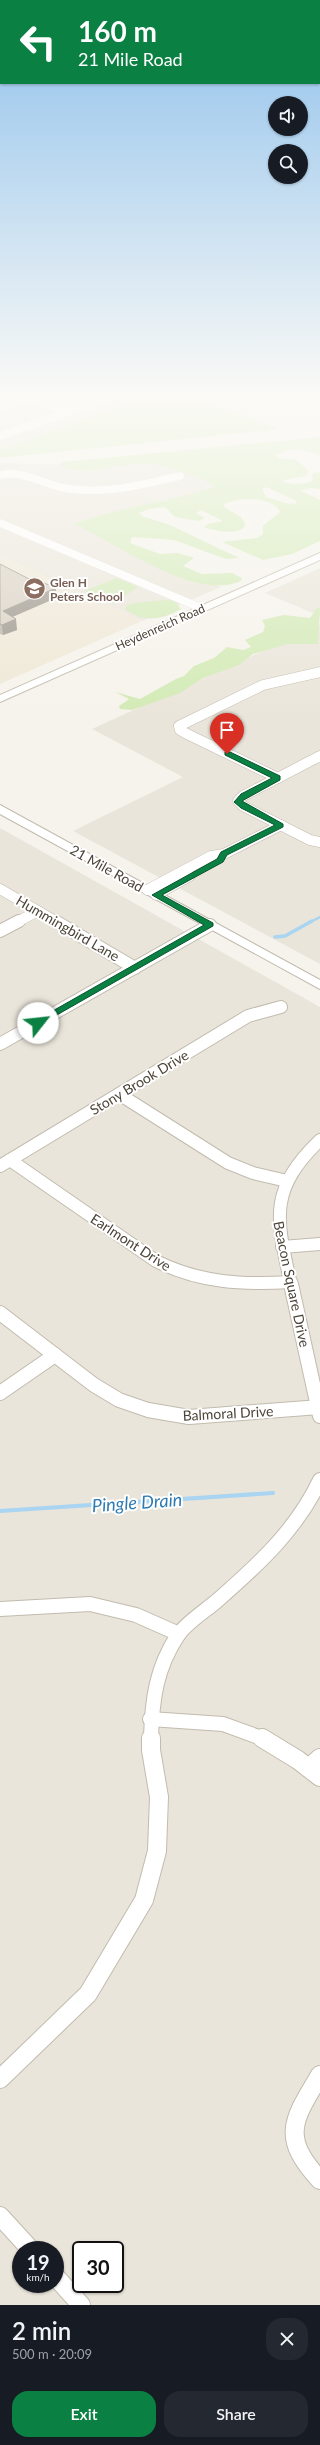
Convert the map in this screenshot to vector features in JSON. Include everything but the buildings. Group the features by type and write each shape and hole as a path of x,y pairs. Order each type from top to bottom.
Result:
{"street":[{"path":"0,523 201,608"},
{"name":"Heydenreich Road","path":"0,699 320,556"},
{"path":"278,778 184,733 179,728 183,723 263,685 320,672"},
{"path":"320,756 243,796 238,802 243,806 310,840 320,842"},
{"name":"21 Mile Road","path":"0,809 320,985"},
{"path":"152,892 220,860 224,854 280,825"},
{"name":"Hummingbird Lane","path":"0,889 135,968"},
{"path":"0,931 38,911"},
{"path":"0,1044 210,925"},
{"name":"Stony Brook Drive","path":"5,1163 248,1016 281,1007"},
{"path":"118,1094 228,1163 252,1173 287,1181"},
{"name":"Beacon Square Drive","path":"319,1410 282,1247 278,1217 287,1181 302,1157 320,1140"},
{"name":"Earlmont Drive","path":"5,1163 156,1261 179,1273 221,1283 248,1285 291,1282"},
{"path":"282,1247 320,1244"},
{"name":"Balmoral Drive","path":"0,1313 94,1385 119,1400 162,1414 189,1417 319,1410"},
{"path":"0,1393 55,1355"},
{"path":"0,2079 88,1994 144,1900 157,1851 159,1797 151,1750 150,1719 152,1702 162,1669 179,1634 270,1553 316,1492 320,1480"},
{"path":"0,1609 90,1604 139,1615 179,1634"},
{"path":"150,1719 196,1720 231,1725 272,1741 316,1768"},
{"path":"317,2177 302,2161 292,2132 301,2107 320,2075"},
{"path":"0,2216 23,2241"},
{"path":"64,2286 81,2305"}],"shaded area":[{"path":"0,507 145,507 75,524 221,587 142,621 0,556"},
{"name":"Glen H Peters School","path":"0,556 142,621 0,684"},
{"path":"320,568 320,616 265,593"},
{"path":"320,625 320,964 73,831 183,777 92,729"},
{"path":"0,828 320,1007 320,2305 0,2305"}],"green space":[{"path":"137,507 224,507 241,517 245,523 244,528 230,532 213,530 204,527 208,524 223,521 201,510 196,513 205,518 198,521 175,517 165,507 149,509 139,513 144,517 170,525 239,558 226,559 174,540 132,537 130,543 160,554 178,553 194,558 183,566 202,574 232,573 242,578 241,581 222,585 201,584 179,577 156,568 74,524 108,513"},
{"path":"276,507 320,507 320,541 292,554 263,560 222,542 257,538 263,534 263,526 280,512"},
{"path":"117,578 138,587 120,599 118,603 108,603 84,591"},
{"path":"169,600 175,602 181,609 160,618 146,618 125,609 127,605 142,602"},
{"path":"317,608 320,608 318,644 287,644 253,654 239,665 203,678 180,693 132,710 120,709 119,706 129,699 115,692 140,699 184,676 194,666 214,658 227,647 243,650 251,647 245,640 263,632 265,626 262,620 284,615 310,618"}],"waterway":[{"path":"312,921 320,917"},
{"path":"275,937 285,936 312,921"},
{"name":"Pingle Drain","path":"0,1511 273,1493"}],"place":[{"name":"Glen H Peters School","path":"35,589"}],"route":[{"path":"38,1023 210,925 156,895 220,860 224,854 246,844 280,825 238,802 243,796 278,778 227,754"}]}
